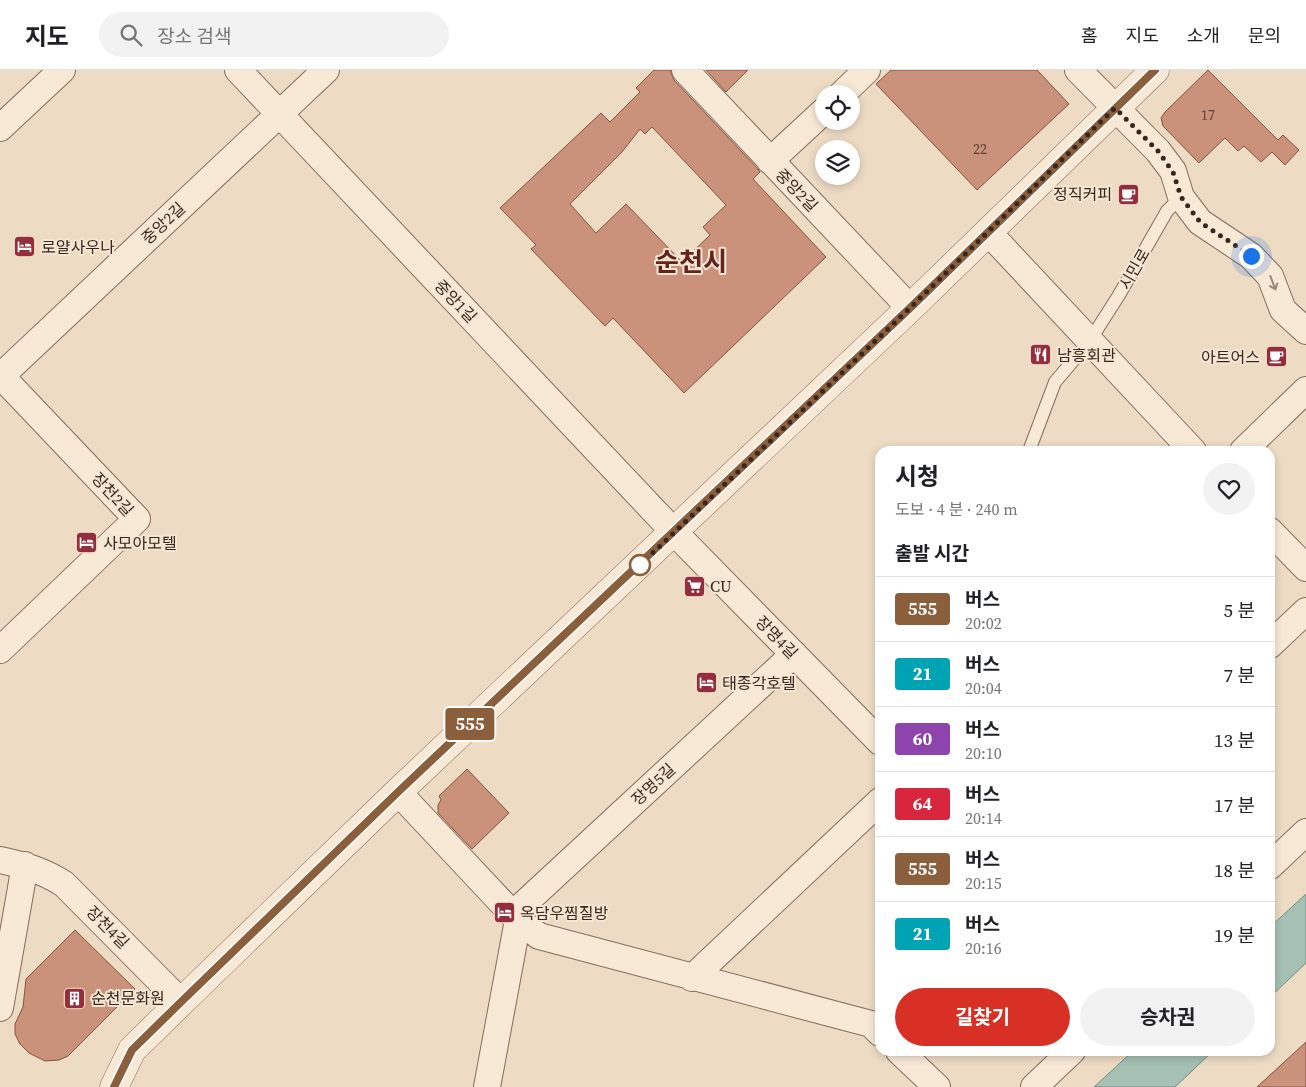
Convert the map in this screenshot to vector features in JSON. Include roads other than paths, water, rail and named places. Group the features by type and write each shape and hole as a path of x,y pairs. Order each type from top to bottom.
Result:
{"street":[{"path":"0,128 62,70"},
{"name":"중앙1길","path":"238,70 674,532"},
{"name":"중앙2길","path":"0,375 326,70"},
{"name":"중앙2길","path":"685,70 910,308"},
{"path":"851,85 867,70"},
{"path":"1078,70 1158,151 1173,172 1181,197 1200,222 1251,256 1270,276 1283,310 1306,331"},
{"path":"114,1087 132,1050 181,1002 398,792 910,308 1155,70"},
{"path":"770,162 815,120"},
{"path":"988,232 1188,446"},
{"name":"장천2길","path":"0,375 136,519 0,650"},
{"path":"1248,446 1306,390"},
{"name":"장명4길","path":"674,532 794,654 875,731"},
{"path":"1275,536 1306,568"},
{"path":"1275,633 1306,611"},
{"name":"장명5길","path":"515,917 794,654"},
{"path":"398,792 515,917 539,936 558,943 692,978 875,1024"},
{"path":"692,978 875,806"},
{"path":"1275,861 1306,832"},
{"name":"장천4길","path":"0,1008 12,863 48,874 70,889 181,1002"},
{"path":"487,1087 515,917"},
{"path":"904,1056 936,1087"},
{"path":"1034,1087 1067,1056"}],"lane":[{"name":"시민로","path":"1031,446 1055,382 1089,342 1119,295 1166,211 1181,197"}],"place":[{"name":"정직커피","path":"1128,194"},
{"name":"로얄사우나","path":"25,247"},
{"name":"남흥회관","path":"1041,355"},
{"name":"아트어스","path":"1276,357"},
{"name":"사모아모텔","path":"87,543"},
{"name":"CU","path":"694,586"},
{"name":"태종각호텔","path":"706,683"},
{"name":"옥담우찜질방","path":"504,913"},
{"name":"순천문화원","path":"75,998"}],"district":[{"name":"순천시","path":"691,262"}]}
